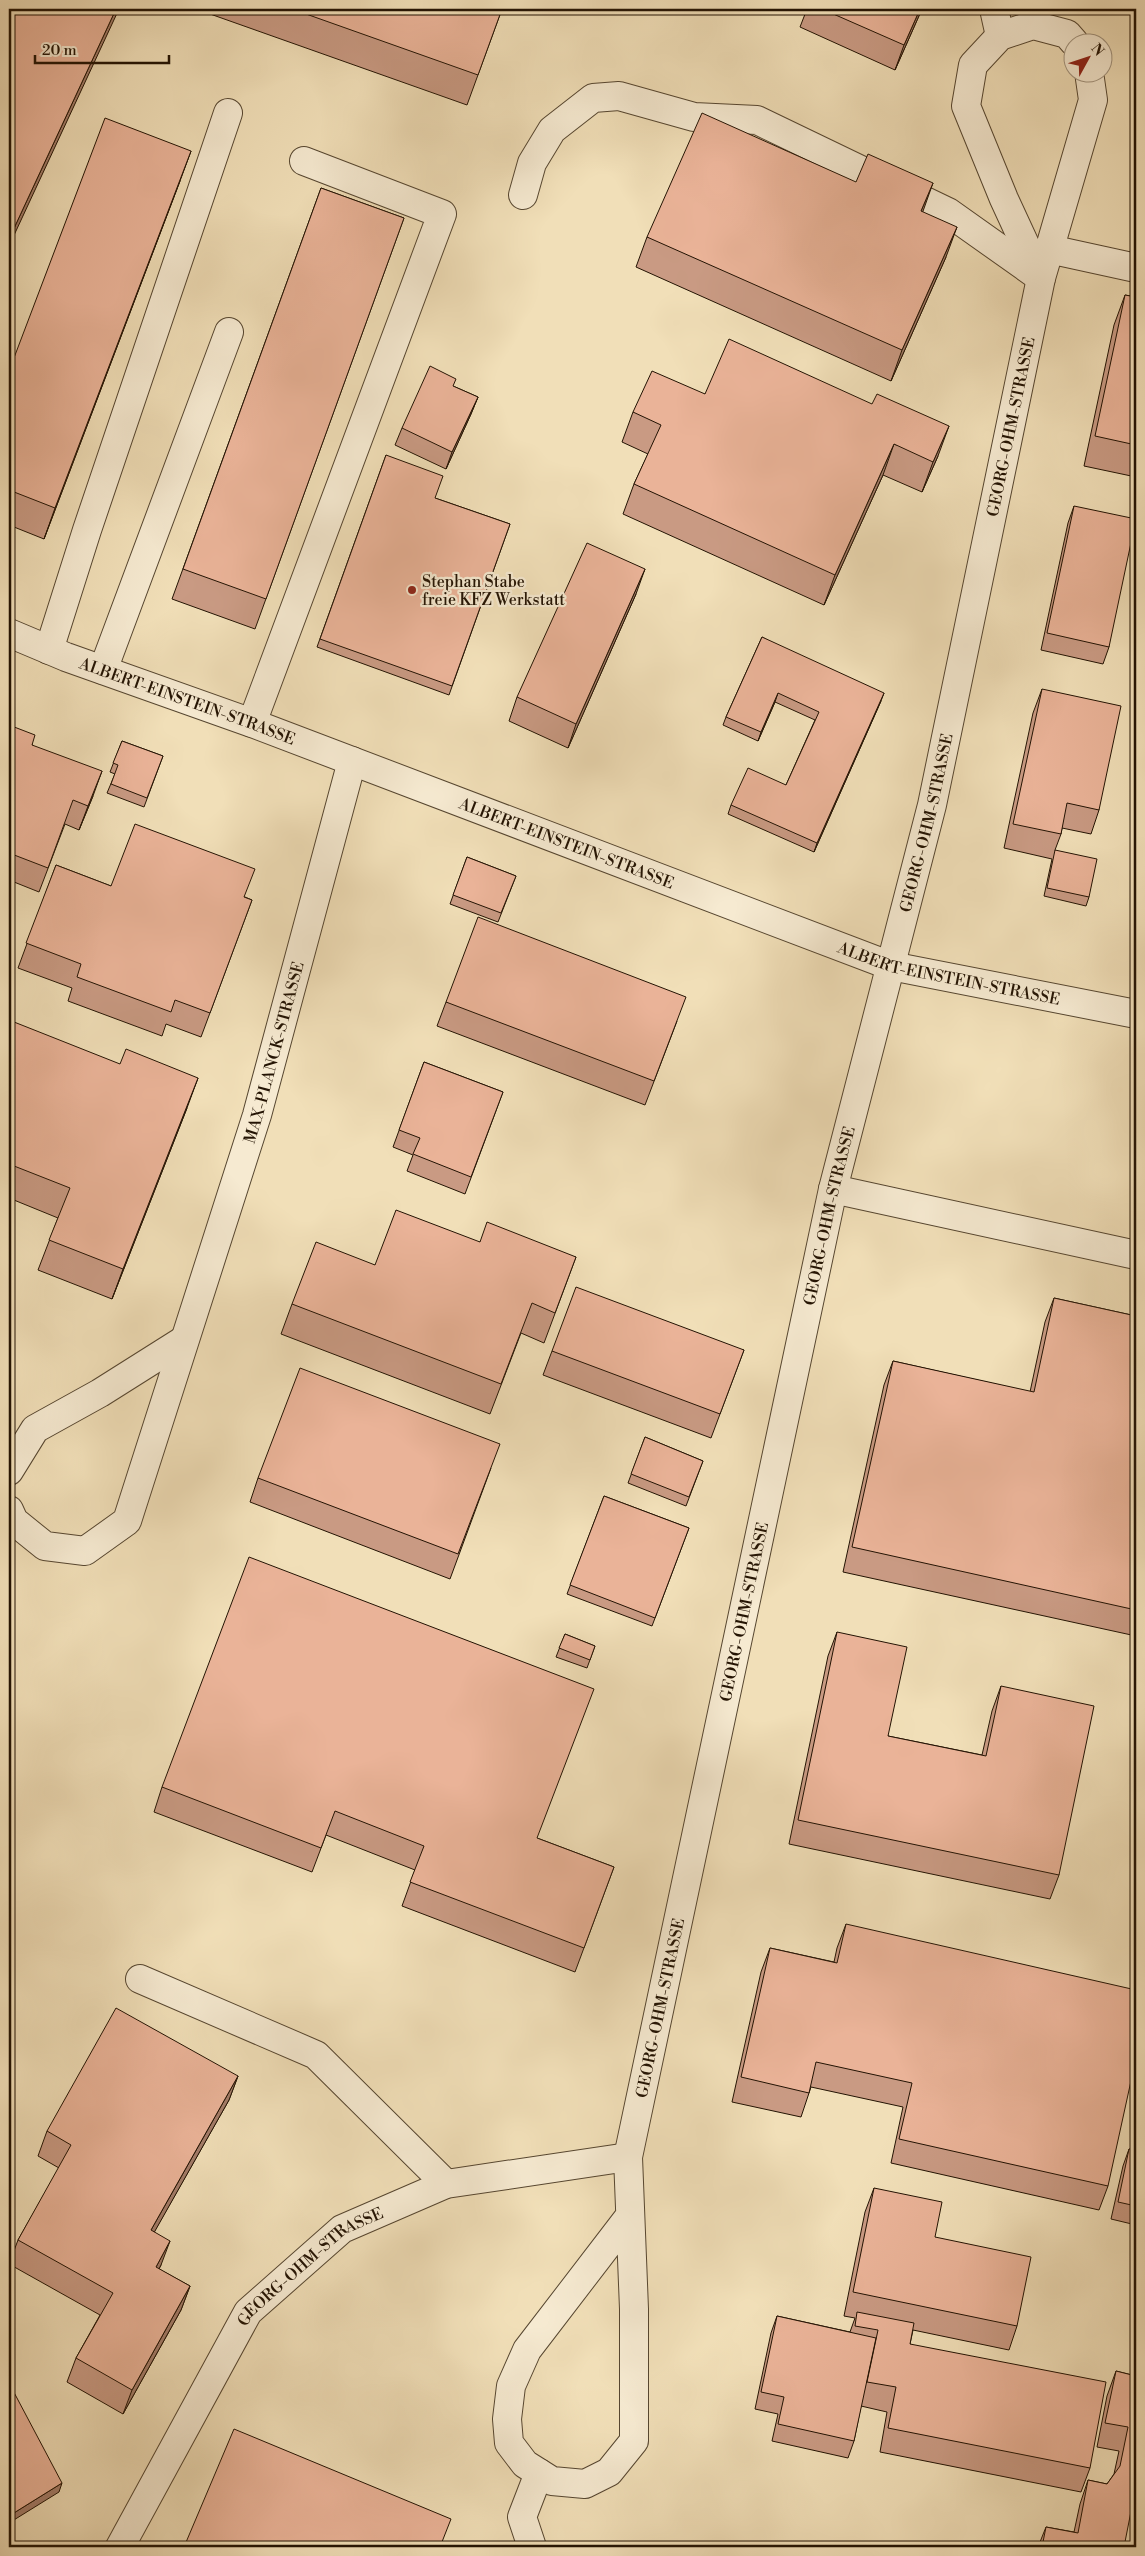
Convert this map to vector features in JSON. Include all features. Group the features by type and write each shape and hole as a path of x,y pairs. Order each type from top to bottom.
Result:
{"street":[{"path":"994,9 1000,36"},
{"path":"1041,278 1004,199 966,106 973,65 1000,36 1033,25 1062,33"},
{"name":"GEORG-OHM-STRASSE","path":"629,2217 527,2350 511,2386 507,2419 509,2443 525,2464 552,2481 585,2484 609,2472 634,2441 634,2309 628,2157 832,1188 892,966 932,805 1041,278 1093,100 1090,82"},
{"path":"524,195 532,163 552,130 593,98 619,96 694,117 757,120 948,212 1041,278"},
{"path":"50,650 87,530 228,113"},
{"path":"252,723 442,214 304,160"},
{"path":"1049,249 1136,268"},
{"path":"103,670 229,332"},
{"name":"ALBERT-EINSTEIN-STRASSE","path":"9,633 103,670 252,723 892,966 1136,1014"},
{"name":"MAX-PLANCK-STRASSE","path":"11,1518 46,1546 85,1551 127,1521 257,1115 352,761"},
{"path":"832,1188 1136,1255"},
{"path":"9,1471 36,1429 100,1393 184,1340"},
{"path":"140,1979 316,2056 446,2184"},
{"name":"GEORG-OHM-STRASSE","path":"120,2547 248,2312 342,2229 446,2184 628,2157"},
{"path":"532,2547 522,2517 539,2473"}],"building":[{"path":"9,9 116,9 9,239"},
{"path":"292,9 502,9 478,75"},
{"path":"822,9 920,9 904,45"},
{"path":"702,113 856,182 868,154 933,183 921,211 957,227 902,350 647,237"},
{"path":"105,118 191,151 55,508 9,490 9,371"},
{"path":"321,188 404,218 266,599 183,569"},
{"path":"1125,295 1136,297 1136,445 1095,436"},
{"path":"729,339 872,404 877,394 949,426 933,462 894,444 835,575 634,484 661,425 633,412 652,371 705,394"},
{"path":"430,366 456,379 453,386 478,397 452,452 402,428"},
{"name":"Stephan Stabe freie KFZ Werkstatt","path":"386,455 443,476 435,498 510,524 452,686 320,639"},
{"path":"1074,506 1136,519 1109,647 1047,633"},
{"path":"587,543 645,569 576,724 517,697"},
{"path":"762,637 884,693 817,843 731,805 748,768 786,785 819,712 778,693 761,732 726,717"},
{"path":"1042,689 1121,706 1099,810 1067,803 1061,834 1013,824"},
{"path":"9,725 35,735 32,745 102,771 88,806 73,800 48,868 9,853"},
{"path":"122,741 163,756 147,798 111,784 118,765 113,763"},
{"path":"135,824 255,869 244,897 252,900 210,1013 175,1000 171,1012 77,977 81,964 26,943 56,865 111,886"},
{"path":"1055,850 1097,859 1089,897 1047,888"},
{"path":"467,857 516,876 501,913 453,895"},
{"path":"478,917 686,997 654,1081 446,1002"},
{"path":"9,1020 120,1064 126,1049 198,1078 123,1269 49,1240 70,1188 9,1164"},
{"path":"424,1062 503,1092 471,1177 413,1154 420,1138 399,1130"},
{"path":"396,1210 480,1242 487,1222 576,1257 555,1313 532,1303 501,1384 292,1304 316,1242 375,1265"},
{"path":"576,1287 744,1350 720,1414 552,1351"},
{"path":"1054,1298 1136,1316 1136,1610 852,1547 893,1361 1034,1392"},
{"path":"300,1368 500,1444 458,1554 258,1478"},
{"path":"645,1437 703,1461 689,1497 631,1474"},
{"path":"604,1496 689,1528 655,1618 570,1585"},
{"path":"249,1557 594,1689 537,1838 614,1867 584,1948 410,1882 424,1846 335,1811 321,1848 162,1787"},
{"path":"837,1632 907,1647 888,1736 986,1756 1001,1686 1094,1706 1059,1875 798,1820"},
{"path":"565,1634 595,1646 590,1660 559,1648"},
{"path":"846,1924 1136,1990 1136,2058 1108,2186 899,2139 912,2083 816,2062 809,2093 741,2077 770,1948 837,1963"},
{"path":"116,2008 238,2076 151,2230 170,2241 156,2267 190,2286 132,2390 76,2358 113,2293 18,2240 71,2145 47,2131"},
{"path":"1129,2149 1136,2150 1136,2206 1118,2202"},
{"path":"874,2188 942,2202 935,2237 1031,2257 1017,2326 853,2292"},
{"path":"857,2312 914,2323 910,2344 1106,2382 1090,2468 888,2428 896,2387 867,2382 878,2330 855,2326"},
{"path":"777,2316 876,2338 854,2441 778,2424 784,2397 761,2392"},
{"path":"1116,2371 1136,2376 1136,2486 1124,2547 1042,2547 1046,2527 1078,2533 1088,2480 1107,2484 1120,2466 1128,2427 1105,2423"},
{"path":"9,2383 62,2483 9,2516"},
{"path":"234,2429 451,2519 440,2547 184,2547"}],"place":[{"name":"Stephan Stabe freie KFZ Werkstatt","path":"412,590"}]}
